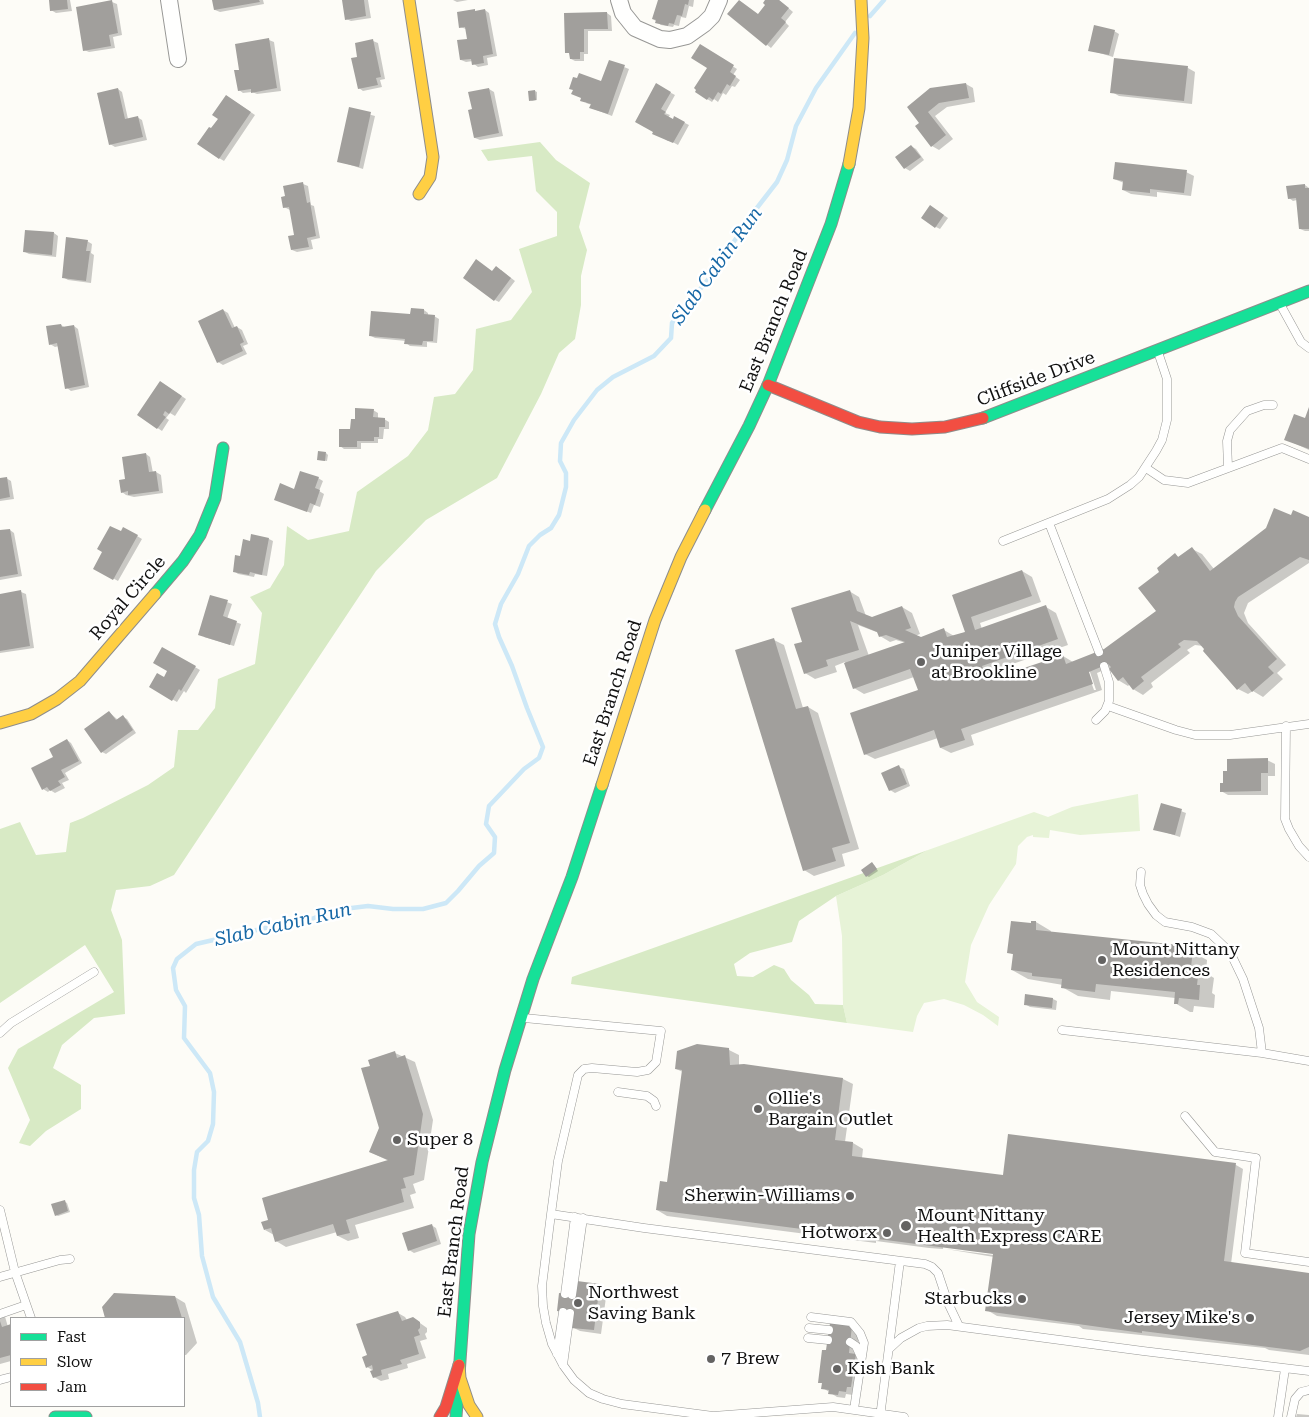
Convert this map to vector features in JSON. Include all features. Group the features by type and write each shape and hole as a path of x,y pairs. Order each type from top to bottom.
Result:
{"main road":[{"path":"408,0 433,157 430,177 419,194"},
{"name":"East Branch Road","path":"456,1417 468,1244 482,1162 505,1070 533,979 572,878 655,620 681,556 750,426 802,303 824,241 848,168 859,108 863,38 861,0"},
{"name":"Cliffside Drive","path":"768,385 858,422 880,427 912,429 945,427 978,420 1002,412 1309,291"},
{"name":"Royal Circle","path":"0,724 31,714 57,699 80,681 184,561 200,535 215,498 223,448"},
{"path":"440,1417 446,1408 459,1365"},
{"path":"459,1365 460,1378 467,1399 477,1417"},
{"path":"55,1417 86,1417"}],"street":[{"path":"168,0 178,59"},
{"path":"619,0 623,13 635,28 660,39 670,40 687,36 704,24 712,16 719,0"}],"lane":[{"path":"1279,302 1301,342 1309,348"},
{"path":"1003,541 1108,499 1130,485 1146,468 1162,440 1167,420 1168,379 1157,350"},
{"path":"1228,467 1227,441 1230,430 1247,411 1264,405 1273,405"},
{"path":"1146,468 1164,480 1188,484 1228,467 1282,448 1309,459"},
{"path":"1049,523 1098,652"},
{"path":"1096,720 1108,706 1110,687 1104,666"},
{"path":"1108,706 1194,735 1230,735 1309,724"},
{"path":"1286,726 1285,819 1299,846 1309,857"},
{"path":"1141,872 1140,885 1148,904 1156,915 1165,922 1202,930 1217,938 1230,952 1241,974 1259,1028 1262,1053"},
{"path":"0,1033 11,1023 94,972"},
{"path":"522,1018 662,1031 658,1056 652,1068 637,1072 592,1068 584,1069 578,1075 558,1161 542,1281 542,1296 548,1330 557,1354 574,1380 589,1393 622,1404 713,1416 826,1408 854,1409 880,1415 904,1417"},
{"path":"1062,1030 1262,1053 1309,1061"},
{"path":"618,1092 647,1096 654,1101 656,1106"},
{"path":"1185,1116 1215,1152 1256,1158 1245,1253 1309,1262"},
{"path":"0,1210 15,1272 31,1317"},
{"path":"551,1214 925,1264 935,1270 940,1277 948,1304 959,1326"},
{"path":"569,1294 579,1218"},
{"path":"0,1277 60,1260 70,1259"},
{"path":"880,1415 900,1261"},
{"path":"0,1314 26,1305"},
{"path":"557,1354 566,1313 563,1365"},
{"path":"811,1317 851,1322 860,1334 864,1343 854,1409"},
{"path":"889,1349 910,1332 927,1326 959,1326 1309,1371"},
{"path":"809,1328 829,1330"},
{"path":"852,1333 860,1337 864,1343"},
{"path":"808,1338 828,1340"},
{"path":"850,1342 856,1346 861,1359"},
{"path":"1278,1417 1285,1368"},
{"path":"1291,1417 1295,1398 1301,1392 1309,1390"}],"green space":[{"path":"540,142 556,160 590,183 579,227 587,250 581,276 581,305 575,339 559,353 541,394 497,478 426,520 376,571 174,875 150,886 116,890 111,910 122,940 125,1014 94,1018 62,1045 53,1068 81,1085 81,1109 46,1131 30,1146 19,1143 30,1120 8,1068 18,1049 114,992 85,945 0,1003 0,829 20,822 36,855 66,852 70,823 148,785 174,767 178,730 198,730 215,708 218,679 255,664 262,613 250,597 270,588 284,565 287,526 308,540 349,531 357,492 408,456 428,430 434,397 455,394 473,370 476,329 511,320 532,292 519,249 557,236 557,212 536,191 532,156 488,161 481,150"},
{"path":"1138,794 1140,831 1080,835 1050,830 1049,838 1033,837 1033,835 1027,837 1018,846 1016,864 989,905 971,945 965,982 977,1002 999,1017 998,1026 964,1005 944,999 924,1003 917,1016 913,1032 847,1023 843,1005 842,936 836,896 883,875 928,850 1034,812 1048,817 1072,807"},
{"path":"928,850 883,875 836,896 799,921 792,942 750,953 734,964 737,976 753,977 774,965 784,969 791,980 809,995 815,1004 843,1005 847,1023 571,984 572,977"}],"building":[{"path":"49,0 67,0 68,9 50,11"},
{"path":"112,0 118,33 109,35 111,46 83,51 76,7"},
{"path":"212,0 259,0 260,2 214,10"},
{"path":"342,0 364,0 366,16 345,20"},
{"path":"658,0 689,0 688,5 685,4 682,16 677,15 674,24 669,23 668,26 655,23 656,20 652,19"},
{"path":"739,0 758,14 765,5 763,3 765,0 779,0 789,8 781,18 786,22 766,46 727,14"},
{"path":"475,9 475,11 485,9 493,54 483,56 484,63 472,65 471,59 460,60 457,40 467,39 465,27 459,28 457,12"},
{"path":"607,12 608,29 584,29 584,52 580,52 580,59 570,59 569,53 565,53 564,13"},
{"path":"1094,25 1115,30 1109,55 1088,51"},
{"path":"269,38 277,88 251,93 251,89 238,91 234,70 239,70 235,44"},
{"path":"373,39 381,77 376,78 378,85 358,89 351,58 357,57 355,43"},
{"path":"700,44 734,65 730,72 736,76 730,86 727,84 721,94 718,92 713,100 709,97 707,100 695,92 694,88 707,68 691,58"},
{"path":"1114,58 1188,66 1184,101 1110,93"},
{"path":"609,60 625,65 608,114 589,108 591,104 580,101 581,98 571,94 573,90 569,89 573,77 577,78 579,73 601,81"},
{"path":"656,83 671,92 661,109 666,112 664,114 673,119 674,116 685,122 673,143 652,134 653,132 635,122"},
{"path":"966,83 969,98 939,103 928,112 946,135 931,147 915,126 919,123 907,107 930,88"},
{"path":"118,88 125,119 138,116 143,137 109,145 97,93"},
{"path":"489,88 499,133 474,138 468,110 472,109 468,92"},
{"path":"535,90 536,100 529,101 528,91"},
{"path":"226,95 251,112 219,159 197,144 209,127 211,128 218,119 212,115"},
{"path":"349,107 371,112 359,167 337,162"},
{"path":"911,145 921,157 904,169 895,157"},
{"path":"1115,162 1187,170 1184,193 1150,189 1150,193 1122,190 1123,181 1113,179"},
{"path":"303,182 307,203 310,202 316,236 307,238 309,247 291,250 288,236 294,235 289,207 283,208 281,197 285,196 283,186"},
{"path":"1305,184 1305,188 1309,188 1309,229 1299,229 1296,198 1288,199 1286,186"},
{"path":"930,205 944,215 935,228 921,218"},
{"path":"25,230 54,232 52,255 23,252"},
{"path":"66,237 88,240 86,251 90,251 86,281 62,278"},
{"path":"476,259 492,271 496,266 511,278 494,301 463,278"},
{"path":"411,308 424,309 424,314 435,315 433,341 423,341 422,345 404,344 405,339 369,336 371,311 410,314"},
{"path":"223,309 232,328 237,326 244,342 240,344 243,351 217,363 198,321"},
{"path":"61,324 62,327 74,325 85,385 65,389 57,343 49,345 46,326"},
{"path":"160,381 182,396 169,414 165,411 163,415 166,417 157,429 137,415"},
{"path":"1309,407 1309,449 1284,440 1294,414 1305,418"},
{"path":"355,408 374,409 373,417 385,418 385,427 379,427 379,437 374,437 374,441 357,441 357,447 339,447 339,429 350,429 351,419 355,419"},
{"path":"318,451 326,452 325,461 317,460"},
{"path":"146,453 149,472 156,471 159,491 128,495 128,491 121,493 119,480 125,479 122,457"},
{"path":"300,471 319,477 315,488 320,490 315,505 310,503 307,512 274,500 280,483 294,489"},
{"path":"7,477 10,497 0,499 0,478"},
{"name":"Juniper Village at Brookline","path":"1274,508 1291,515 1293,510 1309,517 1309,560 1300,557 1238,597 1235,602 1234,607 1238,616 1277,659 1268,667 1274,673 1252,692 1245,683 1237,690 1203,651 1204,649 1197,641 1184,640 1178,644 1181,647 1141,677 1144,681 1133,690 1123,677 1118,681 1109,669 1111,667 1108,664 1089,672 1093,684 961,729 965,740 940,748 934,730 864,755 850,713 918,690 910,669 853,689 844,663 905,642 886,635 879,637 877,632 850,621 859,650 826,660 828,666 804,674 794,644 802,642 791,608 850,590 857,611 872,617 902,606 911,628 905,630 921,637 944,628 947,637 965,632 952,595 1022,570 1032,596 971,617 975,630 1046,605 1058,639 982,666 988,680 1063,655 1066,664 1104,649 1156,611 1138,588 1159,572 1157,568 1175,553 1178,557 1192,547 1210,571 1266,528"},
{"path":"110,526 121,531 123,527 138,535 113,580 93,569 102,552 97,549"},
{"path":"10,529 18,574 0,577 0,530"},
{"path":"251,534 269,538 262,575 250,572 249,575 233,572 235,555 240,556 243,539 250,541"},
{"path":"21,590 30,646 0,651 0,594"},
{"path":"210,595 228,600 223,616 237,621 230,645 198,635"},
{"path":"774,638 796,709 808,706 850,843 832,848 836,861 803,871 735,650"},
{"path":"162,647 196,666 181,691 179,689 172,701 149,687 157,673 164,677 167,671 153,663"},
{"path":"109,711 116,720 123,715 133,730 101,753 84,729"},
{"path":"67,739 79,761 61,770 65,777 58,781 61,785 50,791 47,787 42,790 31,768 53,757 49,749"},
{"path":"1268,758 1268,773 1261,773 1261,791 1220,792 1220,783 1223,783 1223,771 1227,771 1227,759"},
{"path":"899,765 907,784 889,791 881,773"},
{"path":"1161,803 1182,809 1175,835 1153,830"},
{"path":"872,862 877,869 866,877 861,870"},
{"name":"Mount Nittany Residences","path":"1011,921 1031,923 1031,921 1036,921 1036,930 1179,945 1179,949 1193,950 1191,967 1199,968 1197,985 1200,985 1199,1000 1179,998 1178,1004 1174,1004 1175,992 1096,984 1095,992 1061,988 1062,979 1032,976 1032,973 1011,970 1013,954 1007,953"},
{"path":"1025,994 1053,998 1052,1008 1024,1005"},
{"path":"697,1044 729,1048 730,1065 744,1064 843,1078 835,1140 853,1142 852,1156 1003,1175 1008,1134 1236,1163 1224,1261 1309,1273 1309,1347 1300,1351 1142,1331 1142,1333 985,1311 993,1254 656,1210 660,1181 667,1182 682,1070 675,1069 677,1051"},
{"name":"Super 8","path":"395,1051 397,1058 405,1055 423,1114 414,1175 403,1178 406,1188 401,1189 404,1202 346,1220 350,1233 337,1236 333,1224 275,1242 271,1228 264,1230 261,1222 268,1220 262,1198 388,1160 369,1152 379,1128 361,1068 370,1066 368,1060"},
{"path":"65,1200 68,1211 55,1216 51,1204"},
{"path":"432,1224 437,1241 408,1251 402,1233"},
{"name":"Northwest Saving Bank","path":"577,1281 600,1284 594,1330 571,1328 573,1313 557,1311 559,1293 575,1295"},
{"path":"114,1293 175,1296 182,1317 105,1317 102,1307"},
{"path":"398,1311 402,1321 413,1317 420,1322 418,1330 420,1335 414,1337 419,1354 400,1360 402,1364 381,1370 382,1375 373,1378 370,1371 373,1370 372,1365 366,1368 362,1357 367,1355 356,1324"},
{"path":"0,1321 2,1327 10,1324 10,1355 0,1358"},
{"name":"Kish Bank","path":"830,1323 852,1326 849,1353 856,1354 851,1387 847,1387 846,1392 839,1391 838,1395 828,1394 829,1390 821,1389 822,1383 818,1383 822,1350 826,1350"}],"waterway":[{"name":"Slab Cabin Run","path":"870,16 884,0"},
{"name":"Slab Cabin Run","path":"260,1417 258,1403 240,1342 213,1297 202,1256 199,1215 194,1198 194,1170 197,1152 208,1141 213,1124 214,1092 210,1073 184,1038 185,1006 176,990 173,968 177,959 196,944 265,928 293,926 335,910 368,906 393,909 423,909 446,903 479,866 494,853 495,837 486,824 489,806 524,769 539,758 543,747 495,624 501,604 518,574 529,546 540,535 551,528 559,515 566,487 566,473 560,461 561,443 574,420 597,390 613,377 654,356 671,338 672,323 711,276 753,213 777,182 787,160 796,126 816,88 855,33"}],"traffic: fast":[{"path":"705,510 768,385 831,224 849,164"},
{"path":"983,418 1309,291"},
{"path":"155,594 183,561 200,535 215,498 223,448"},
{"path":"456,1417 469,1234 482,1162 505,1070 533,979 572,877 602,785"},
{"path":"55,1417 86,1417"}],"traffic: slow":[{"path":"409,0 433,157 430,177 419,194"},
{"path":"849,164 859,108 863,38 861,0"},
{"path":"602,785 655,620 681,557 705,510"},
{"path":"0,723 31,714 57,699 80,681 155,594"},
{"path":"459,1365 460,1378 469,1405 477,1417"}],"traffic: jam":[{"path":"768,385 858,422 880,427 912,429 945,427 983,418"},
{"path":"440,1417 446,1407 459,1365"}],"place":[{"name":"Juniper Village at Brookline","path":"921,662"},
{"name":"Mount Nittany Residences","path":"1102,960"},
{"name":"Ollie's Bargain Outlet","path":"758,1109"},
{"name":"Super 8","path":"397,1140"},
{"name":"Sherwin-Williams","path":"850,1196"},
{"name":"Mount Nittany Health Express CARE","path":"906,1226"},
{"name":"Hotworx","path":"887,1233"},
{"name":"Starbucks","path":"1022,1299"},
{"name":"Northwest Saving Bank","path":"578,1303"},
{"name":"Jersey Mike's","path":"1250,1318"},
{"name":"7 Brew","path":"711,1359"},
{"name":"Kish Bank","path":"837,1369"}]}
